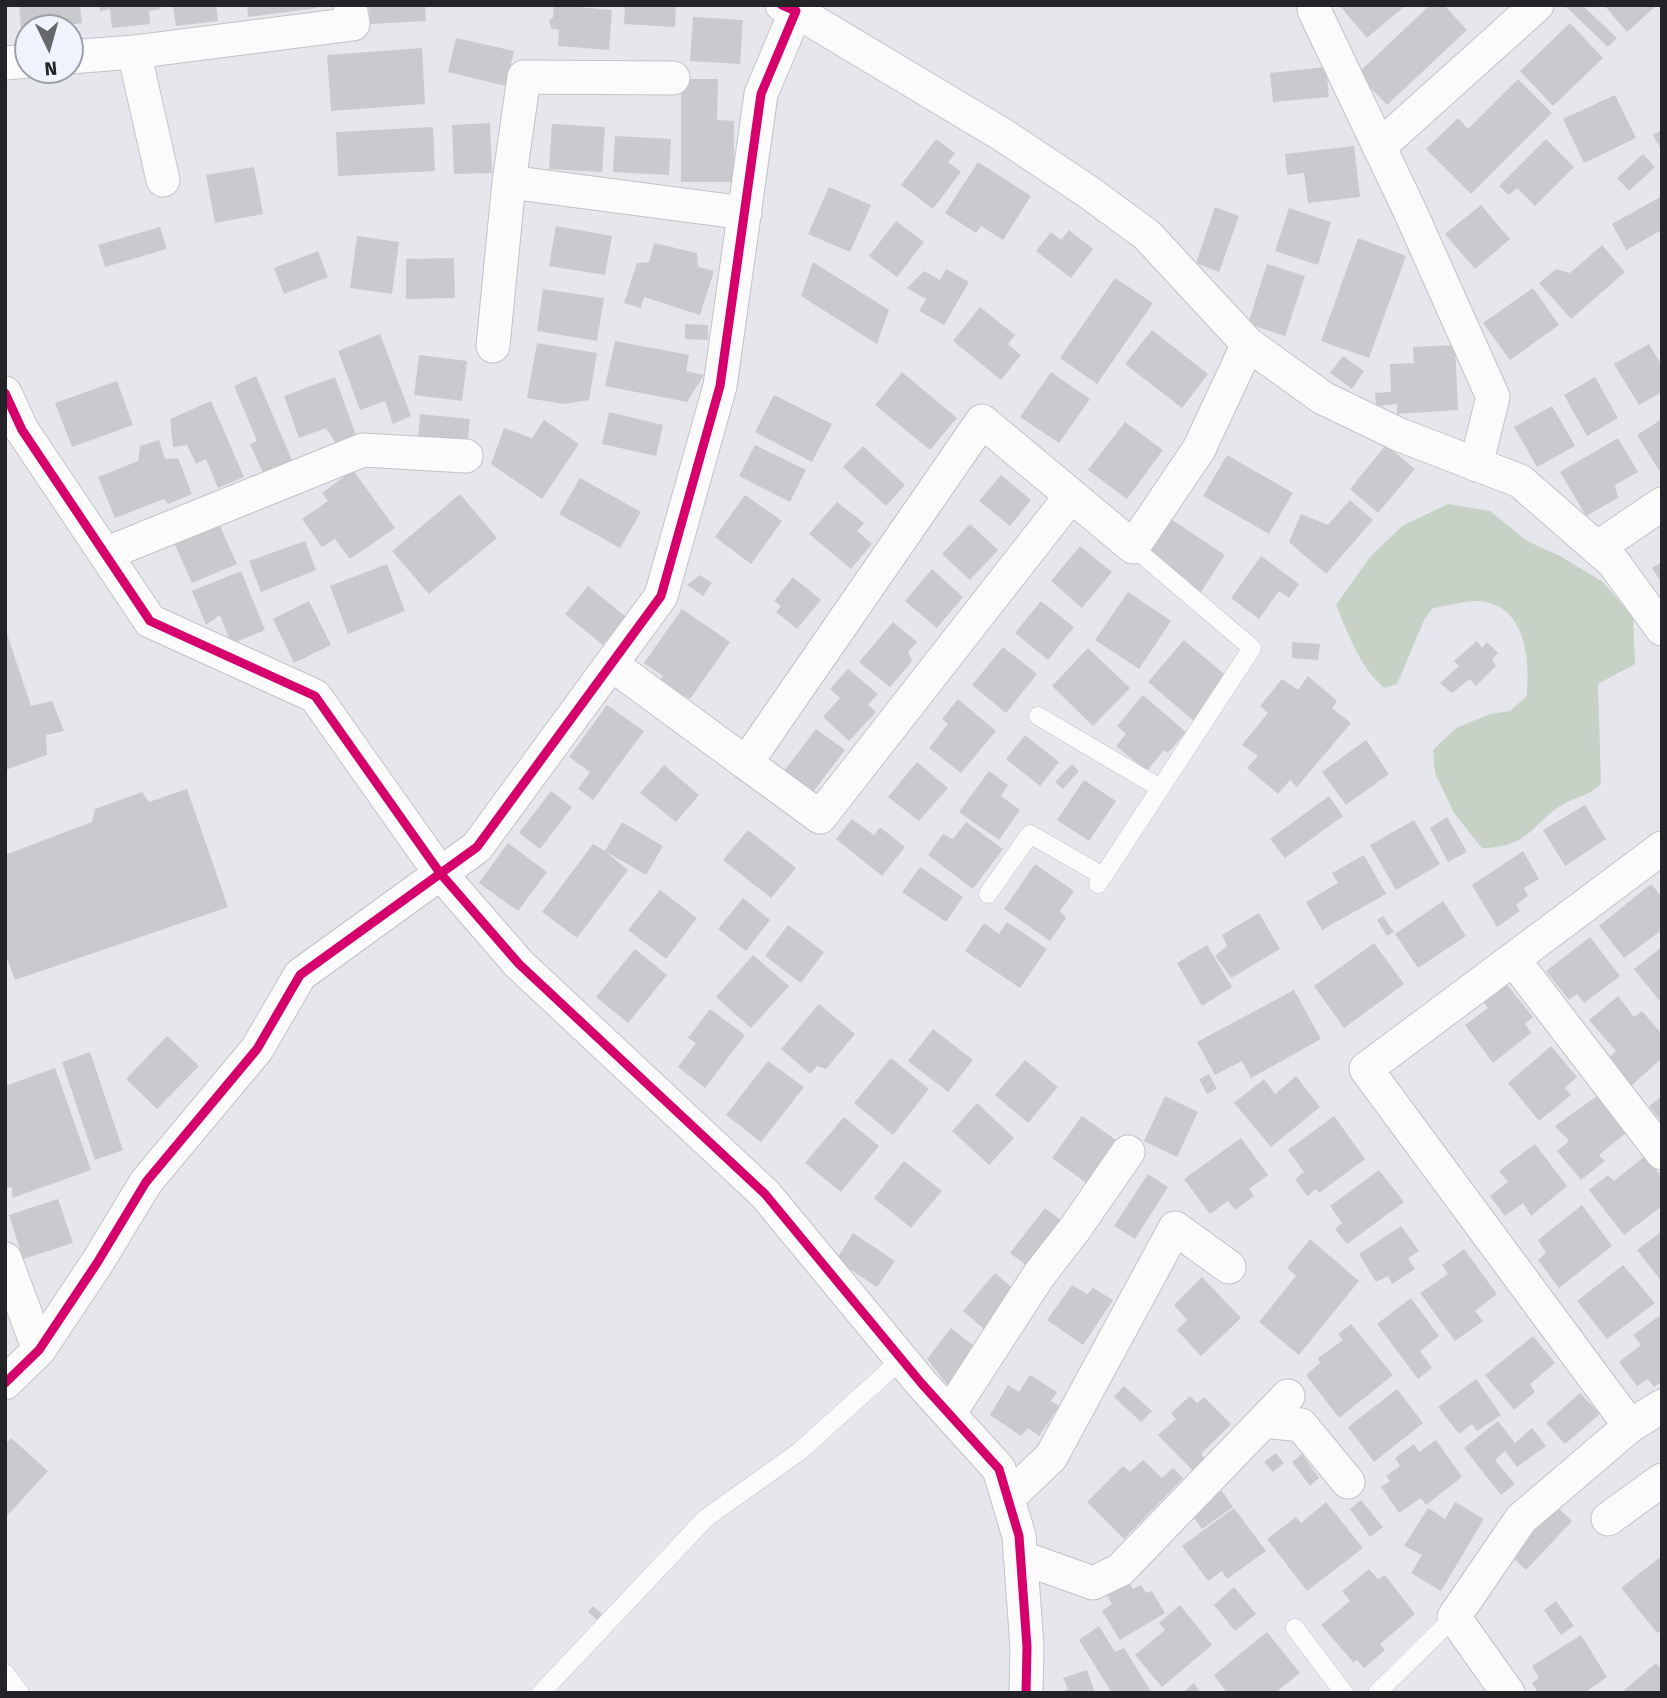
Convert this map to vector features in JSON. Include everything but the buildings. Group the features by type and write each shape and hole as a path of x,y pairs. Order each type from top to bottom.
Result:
{"street":[{"path":"84,56 353,24 350,5"},
{"path":"1379,146 1537,5"},
{"path":"5,1383 38,1350 97,1263 146,1182 257,1049 300,975 477,847 662,596 720,386 761,94 792,7 1003,135 1147,235 1248,345 1324,398 1400,435 1520,481 1613,562 1662,629"},
{"path":"1314,10 1409,209 1493,397 1476,465"},
{"path":"134,52 163,180"},
{"path":"493,346 509,182 524,77 673,78"},
{"path":"509,182 745,213"},
{"path":"746,763 982,421 1133,547 1199,449 1248,345"},
{"path":"5,393 22,430 150,621 315,696 440,873 519,964 765,1194 902,1359 999,1469 1019,1536 1027,1647 1026,1693"},
{"path":"105,554 363,450 466,456"},
{"path":"611,664 820,817 1071,496"},
{"path":"1597,548 1662,504"},
{"path":"1630,1426 1366,1069 1662,848"},
{"path":"1513,959 1662,1153"},
{"path":"949,1414 1038,1275 1074,1230 1128,1152"},
{"path":"1008,1498 1051,1457 1175,1228 1229,1266"},
{"path":"5,1259 38,1350"},
{"path":"1020,1557 1093,1583 1120,1570 1288,1396"},
{"path":"1507,1693 1454,1617 1521,1519 1630,1426 1662,1406"},
{"path":"1265,1421 1301,1425 1348,1482"},
{"path":"1608,1519 1662,1480"}],"lane":[{"path":"988,894 1030,834 1100,880 1252,648 1133,547"},
{"path":"1038,716 1160,789"},
{"path":"541,1693 706,1518 800,1451 902,1359"},
{"path":"1377,1693 1454,1617"},
{"path":"1295,1628 1344,1693"},
{"path":"5,1673 20,1693"}],"shaded area":[{"path":"1448,504 1490,511 1527,541 1560,556 1603,582 1633,617 1635,664 1598,684 1601,784 1589,793 1555,809 1521,838 1498,847 1482,848 1454,813 1435,773 1433,750 1456,728 1490,714 1510,711 1527,696 1525,650 1522,635 1515,622 1506,611 1493,604 1477,601 1433,608 1425,618 1397,684 1384,688 1361,660 1336,605 1370,557 1402,526"}],"cycle path":[{"path":"5,1383 39,1350 97,1263 146,1182 257,1049 300,975 477,847 661,596 720,386 761,94 796,11 782,5"},
{"path":"5,393 22,430 150,621 315,696 440,873 519,964 765,1194 922,1384 999,1469 1019,1536 1027,1647 1026,1693"}]}
